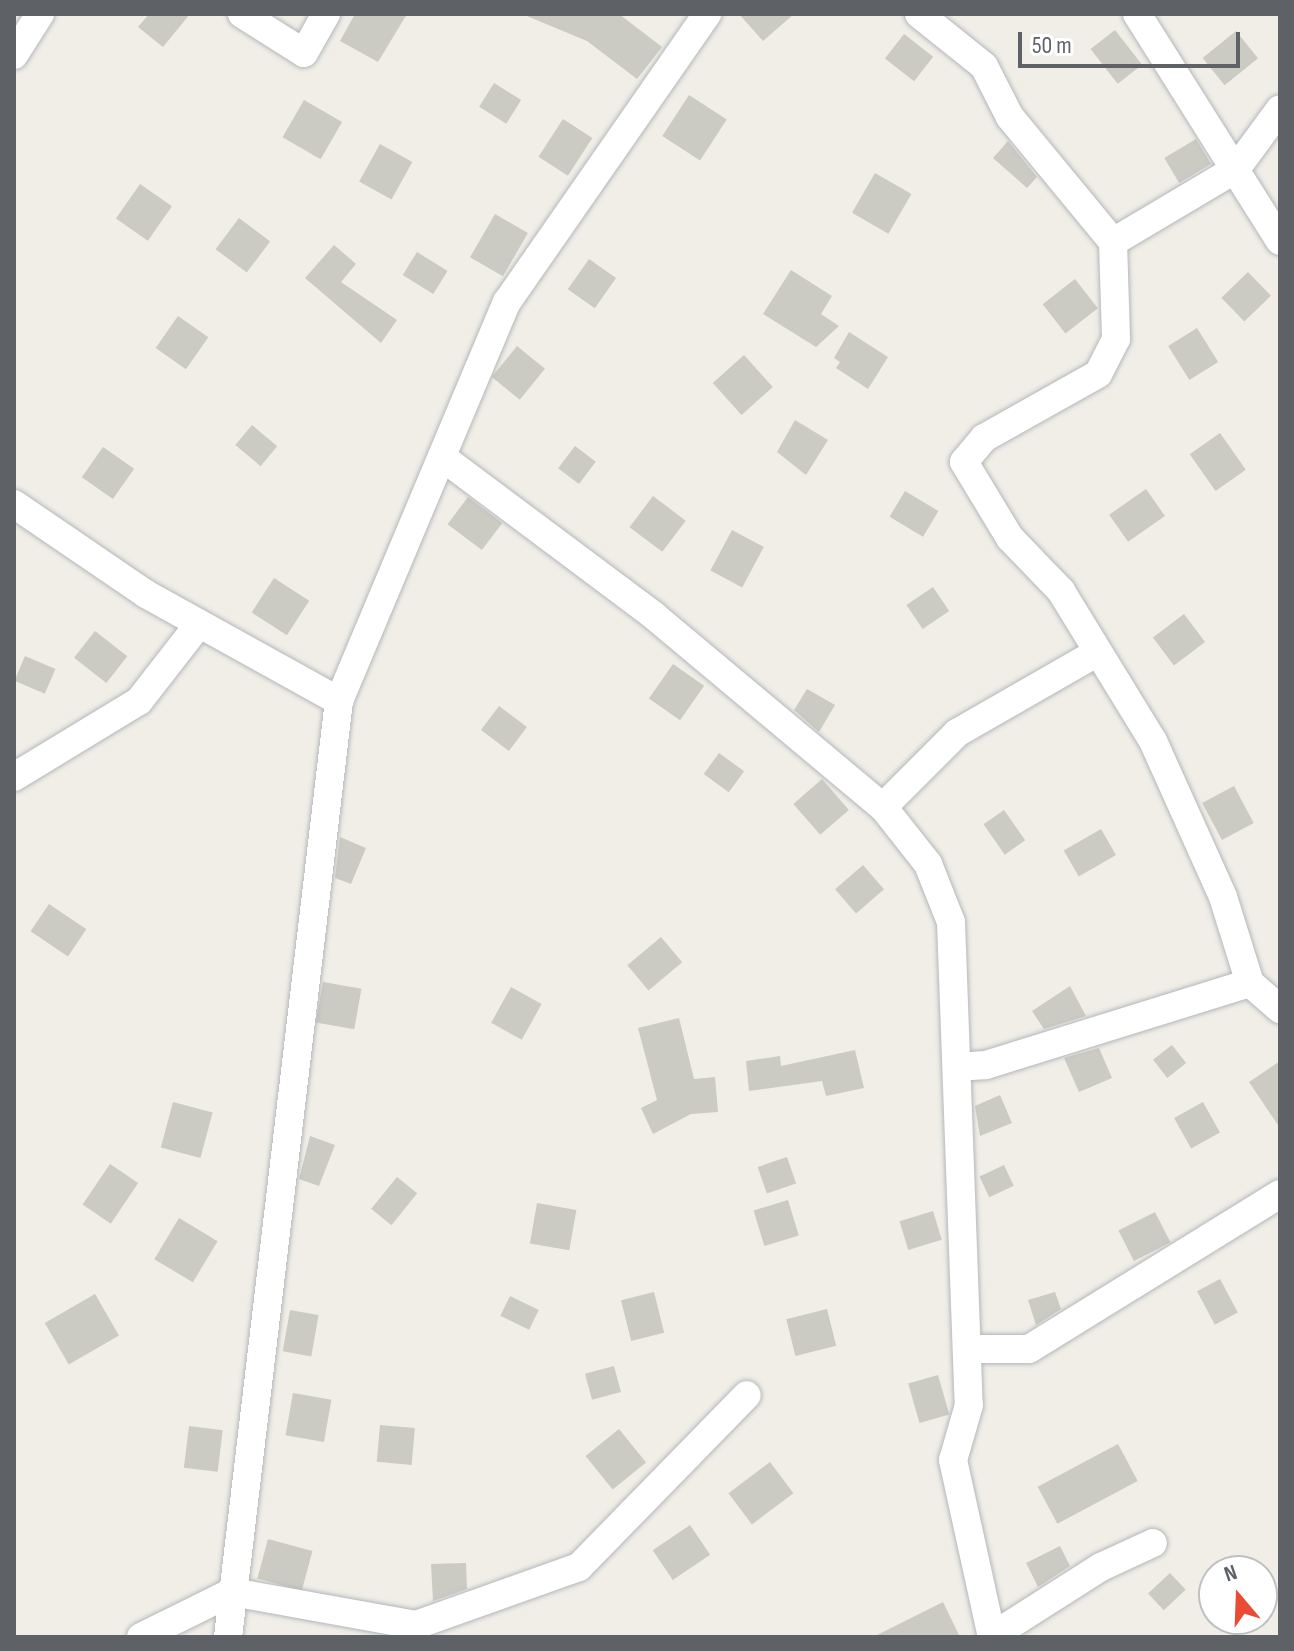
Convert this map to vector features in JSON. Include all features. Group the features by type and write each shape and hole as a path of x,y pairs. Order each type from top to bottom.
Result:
{"street":[{"path":"14,55 40,14"},
{"path":"242,14 304,53 326,14"},
{"path":"228,1637 339,701 507,302 707,14"},
{"path":"919,14 984,66 1010,117 1113,242 1116,339 1098,374 984,438 964,462 1010,538 1061,591 1096,653 1153,741 1223,897 1250,983 1280,1009"},
{"path":"1137,14 1280,241"},
{"path":"1113,242 1236,169 1280,109"},
{"path":"442,457 653,615 883,807 928,864 951,922 969,1405 953,1460 991,1637 1101,1567 1153,1543"},
{"path":"14,504 199,624 339,701"},
{"path":"14,777 139,701 199,624"},
{"path":"883,807 957,733 1096,653"},
{"path":"957,1067 986,1065 1250,983"},
{"path":"967,1349 1029,1349 1280,1194"},
{"path":"141,1637 232,1592 416,1625 579,1567 747,1395"}],"building":[{"path":"149,14 190,14 163,47 138,27"},
{"path":"355,14 407,14 378,62 340,41"},
{"path":"522,14 619,14 662,47 637,79 587,41"},
{"path":"739,14 794,14 763,41"},
{"path":"1115,30 1142,65 1118,84 1091,49"},
{"path":"1236,31 1258,58 1225,85 1203,58"},
{"path":"904,34 933,57 914,81 885,58"},
{"path":"494,83 521,100 506,124 479,107"},
{"path":"689,95 727,120 700,161 662,136"},
{"path":"304,100 342,122 321,159 282,137"},
{"path":"563,119 592,138 568,176 538,157"},
{"path":"1196,139 1211,164 1179,183 1164,158"},
{"path":"1008,141 1037,177 1027,188 993,158"},
{"path":"380,144 412,162 392,200 359,182"},
{"path":"875,173 911,194 888,234 852,213"},
{"path":"140,184 172,206 148,241 116,218"},
{"path":"495,214 528,233 503,276 470,257"},
{"path":"239,218 270,241 247,273 216,249"},
{"path":"334,245 356,264 341,282 397,320 381,343 305,278"},
{"path":"417,252 448,271 433,294 403,275"},
{"path":"589,259 616,278 595,308 568,289"},
{"path":"791,270 832,296 821,314 839,326 816,347 763,314"},
{"path":"1248,272 1271,296 1244,321 1221,298"},
{"path":"1075,279 1098,308 1065,333 1043,304"},
{"path":"178,316 208,337 186,369 156,348"},
{"path":"1197,328 1218,362 1189,380 1168,346"},
{"path":"849,332 888,357 868,389 836,368 840,362 834,358"},
{"path":"517,346 545,369 520,400 492,377"},
{"path":"744,355 773,387 742,415 713,383"},
{"path":"795,420 828,440 806,475 777,452"},
{"path":"252,425 277,446 261,466 235,445"},
{"path":"1220,433 1246,470 1216,491 1190,454"},
{"path":"575,446 596,462 579,484 558,468"},
{"path":"103,447 134,469 113,499 82,477"},
{"path":"1146,489 1165,516 1128,542 1109,515"},
{"path":"905,491 938,511 923,537 890,517"},
{"path":"653,496 686,521 662,552 630,527"},
{"path":"468,497 502,523 482,550 448,524"},
{"path":"732,530 764,547 742,588 710,571"},
{"path":"274,578 309,601 287,635 252,612"},
{"path":"933,587 949,611 923,629 906,605"},
{"path":"1184,614 1205,642 1174,665 1153,637"},
{"path":"95,631 127,656 106,683 74,658"},
{"path":"25,656 55,669 45,694 14,681"},
{"path":"673,664 704,686 680,720 649,698"},
{"path":"807,689 835,705 819,732 794,710"},
{"path":"499,706 527,727 509,751 481,730"},
{"path":"719,753 744,771 729,792 704,774"},
{"path":"822,779 849,810 820,835 793,804"},
{"path":"1234,786 1254,823 1222,840 1202,803"},
{"path":"1004,810 1025,840 1005,855 984,824"},
{"path":"1101,829 1116,855 1079,876 1064,851"},
{"path":"340,837 366,848 351,884 335,878"},
{"path":"863,865 884,889 856,913 835,889"},
{"path":"49,904 86,929 68,957 31,931"},
{"path":"661,937 682,962 649,991 627,965"},
{"path":"323,982 361,989 354,1029 316,1022"},
{"path":"1070,986 1086,1016 1044,1029 1032,1011"},
{"path":"511,987 542,1004 522,1040 491,1023"},
{"path":"679,1018 694,1079 715,1077 718,1112 691,1114 653,1134 641,1108 657,1100 638,1028"},
{"path":"1172,1045 1186,1063 1167,1078 1153,1060"},
{"path":"1099,1048 1112,1078 1079,1092 1064,1058"},
{"path":"855,1050 864,1088 826,1096 822,1081 749,1091 746,1061 780,1056 781,1066"},
{"path":"1280,1061 1280,1128 1249,1082"},
{"path":"1000,1095 1012,1123 980,1136 975,1106"},
{"path":"173,1102 213,1113 200,1158 161,1147"},
{"path":"1203,1102 1220,1133 1191,1149 1174,1118"},
{"path":"310,1136 335,1145 319,1186 299,1179"},
{"path":"787,1157 796,1183 767,1194 758,1167"},
{"path":"110,1164 138,1183 111,1224 83,1205"},
{"path":"1004,1165 1014,1186 989,1197 980,1176"},
{"path":"397,1177 417,1193 391,1225 371,1209"},
{"path":"788,1200 799,1235 764,1246 754,1211"},
{"path":"537,1203 576,1210 569,1250 530,1243"},
{"path":"933,1211 942,1240 908,1250 900,1221"},
{"path":"1155,1212 1170,1242 1134,1261 1118,1231"},
{"path":"179,1218 218,1241 193,1282 154,1259"},
{"path":"1220,1279 1238,1313 1215,1325 1197,1291"},
{"path":"654,1292 664,1333 631,1341 621,1300"},
{"path":"1055,1292 1061,1309 1036,1325 1028,1300"},
{"path":"95,1294 119,1336 69,1365 45,1323"},
{"path":"510,1296 539,1310 529,1330 500,1316"},
{"path":"827,1309 836,1346 795,1356 786,1319"},
{"path":"290,1310 319,1315 311,1356 283,1351"},
{"path":"614,1366 621,1392 592,1400 585,1374"},
{"path":"938,1375 949,1414 920,1423 908,1384"},
{"path":"293,1393 331,1400 324,1442 286,1435"},
{"path":"380,1425 415,1428 412,1465 377,1462"},
{"path":"189,1426 223,1430 218,1472 184,1468"},
{"path":"619,1429 646,1462 613,1489 586,1456"},
{"path":"1118,1444 1138,1481 1057,1524 1038,1487"},
{"path":"770,1462 793,1493 752,1524 728,1493"},
{"path":"690,1525 710,1555 673,1580 653,1550"},
{"path":"268,1539 312,1551 302,1591 257,1579"},
{"path":"1060,1546 1070,1566 1038,1587 1026,1563"},
{"path":"466,1563 467,1589 433,1601 431,1564"},
{"path":"1170,1573 1186,1590 1164,1610 1148,1593"},
{"path":"943,1602 960,1637 873,1637"}]}
